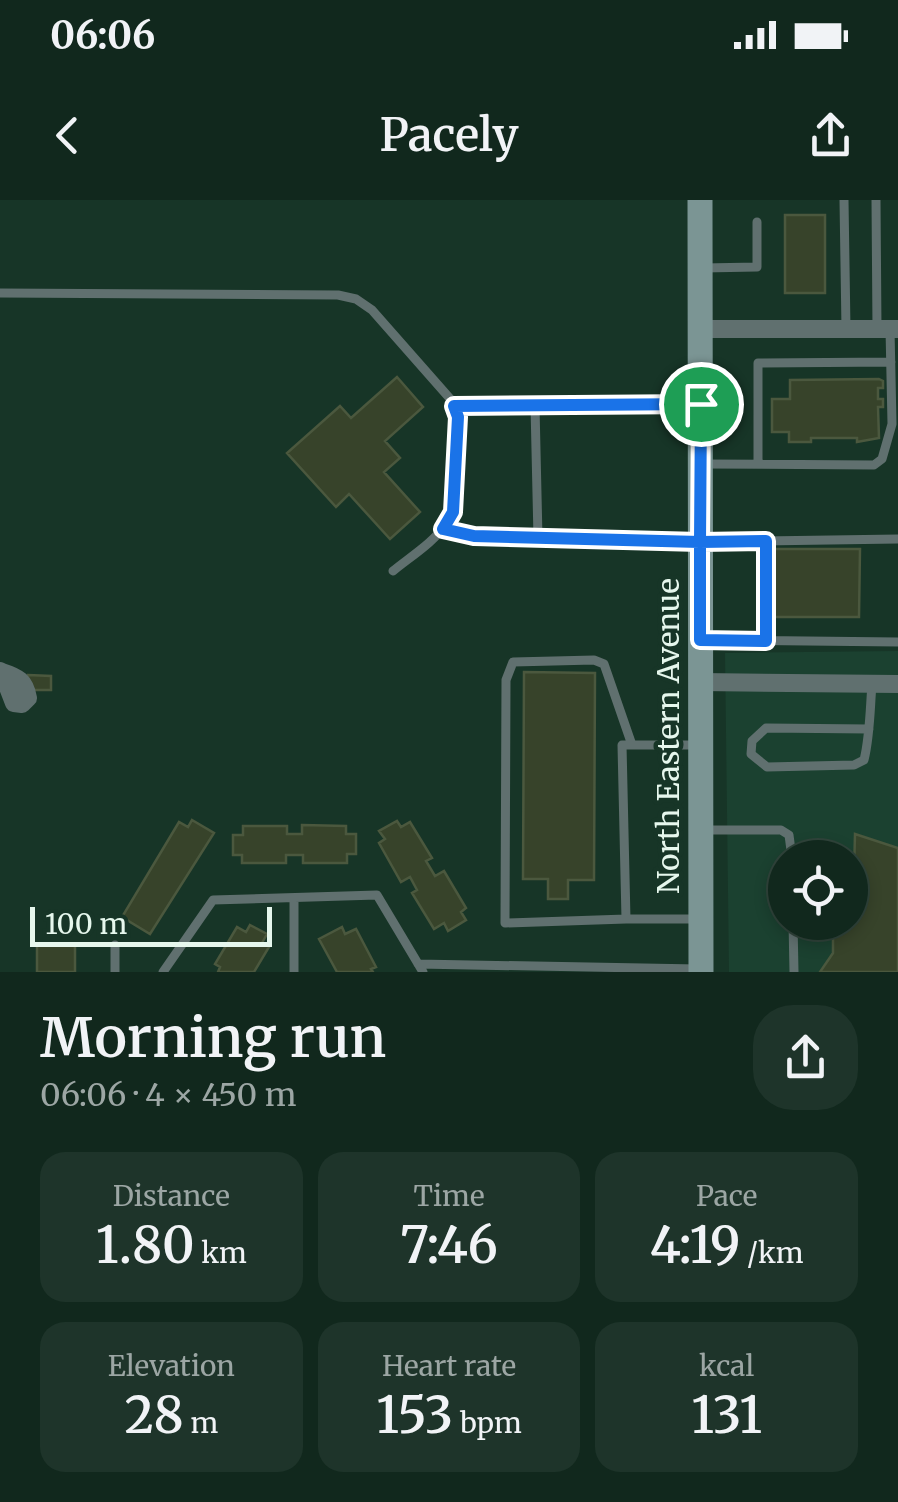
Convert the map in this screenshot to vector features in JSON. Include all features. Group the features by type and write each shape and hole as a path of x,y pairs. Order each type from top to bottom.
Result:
{"main road":[{"name":"North Eastern Avenue","path":"700,200 701,971"}],"street":[{"path":"701,329 888,329"},
{"path":"700,682 898,684"}],"lane":[{"path":"844,200 846,329"},
{"path":"700,464 874,465 882,459 892,424 876,200"},
{"path":"700,268 757,267 757,222"},
{"path":"0,293 338,295 372,310 454,406 458,417 453,512 443,529 393,571"},
{"path":"758,464 758,363 890,362"},
{"path":"454,406 701,404"},
{"path":"535,406 538,538"},
{"path":"443,529 474,536 700,542 898,539"},
{"path":"766,541 766,641"},
{"path":"700,640 898,642"},
{"path":"632,746 604,664 594,660 513,662 506,680 505,923 701,918"},
{"path":"869,729 766,728 752,741 751,754 767,767 854,766 864,760 869,729 872,684"},
{"path":"626,919 622,746 701,745"},
{"path":"701,830 781,830 790,840"},
{"path":"163,972 213,900 377,895 420,968 701,971"},
{"path":"294,898 294,972"},
{"path":"793,940 794,972"},
{"path":"115,946 115,972"}],"shaded area":[{"path":"898,651 898,972 729,972 725,653"}],"building":[{"path":"785,215 825,215 825,293 785,293"},
{"path":"397,377 423,407 385,441 400,458 384,472 420,512 390,539 349,494 336,507 287,453 340,406 351,418"},
{"path":"879,379 883,388 878,388 878,399 883,399 883,407 878,407 879,438 857,442 857,438 811,438 811,442 789,442 789,432 772,432 772,399 790,399 790,380"},
{"path":"773,549 860,549 859,617 773,617"},
{"path":"524,672 595,673 594,880 568,880 568,899 548,899 548,879 523,879"},
{"path":"28,675 51,676 51,690 28,690"},
{"path":"192,820 214,833 150,934 122,917 179,822 188,827"},
{"path":"397,821 401,827 410,822 432,858 426,861 435,876 444,871 466,908 461,912 466,920 448,931 444,923 434,929 412,893 417,890 410,877 401,882 379,843 385,839 379,831"},
{"path":"302,825 346,826 346,834 356,834 356,854 347,854 347,863 303,863 303,855 286,855 286,863 242,863 242,855 233,855 233,835 243,835 243,826 287,826 287,834 302,834"},
{"path":"855,834 898,848 898,972 820,972 833,953 833,940 868,940 868,840 855,840"},
{"path":"250,925 267,934 262,943 269,947 254,972 218,972 220,967 215,964 237,927 246,932"},
{"path":"342,927 345,934 356,929 376,967 371,969 373,972 337,972 319,939"},
{"path":"37,944 75,946 75,972 37,972"}],"route":[{"path":"701,404 454,406 458,417 453,512 443,529 474,536 700,542 700,640 766,641 766,541 700,542 701,404"}]}
